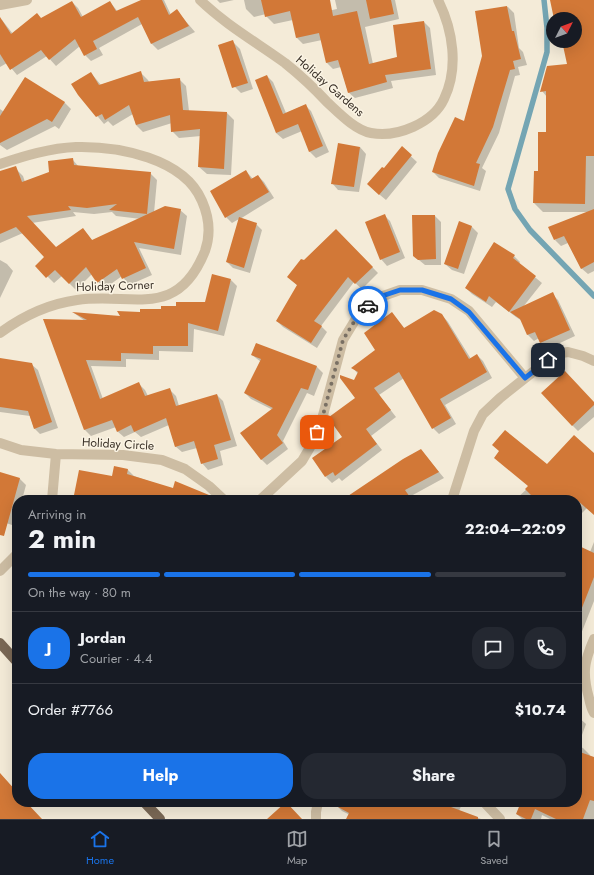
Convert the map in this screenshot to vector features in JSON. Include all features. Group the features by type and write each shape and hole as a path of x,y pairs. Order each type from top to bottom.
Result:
{"main road":[{"path":"0,643 12,656"},
{"path":"149,807 160,819"}],"street":[{"path":"0,5 27,0"},
{"name":"Holiday Gardens","path":"200,0 215,14 285,63 305,79 335,109 356,126 371,133 389,133 410,128 428,118 437,110 447,93 452,72 452,47 448,24 438,0"},
{"name":"Holiday Corner","path":"0,164 31,153 76,147 108,148 142,156 164,164 181,174 193,184 207,212 209,228 208,243 197,267 187,282 168,295 152,300 89,299 53,304 17,321 0,333"},
{"path":"265,495 302,461 312,444 322,419 343,340 357,317 367,306 382,296 400,290 422,290 451,299 469,312 525,378"},
{"path":"454,495 474,431 483,414 548,360 562,353 568,352 594,361"},
{"name":"Holiday Circle","path":"0,443 20,450 56,454 123,455 162,460 185,469 209,486 219,495"},
{"path":"52,495 56,454"},
{"path":"0,571 12,559"},
{"path":"594,639 586,658 584,671 586,688 594,713"},
{"path":"316,819 317,807"},
{"path":"489,807 500,819"}],"building":[{"path":"141,0 162,0 169,15 177,9 189,26 151,44 138,17 93,41 97,49 84,56 75,39 49,60 41,50 10,70 0,54 0,17 11,34 37,13 41,18 72,1 81,17 110,1 116,11"},
{"path":"261,0 330,0 333,16 357,11 369,64 397,57 393,25 424,21 431,69 385,75 387,82 348,93 338,60 326,63 319,33 296,38 290,11 265,17"},
{"path":"366,0 391,0 394,14 370,19"},
{"path":"550,0 594,0 594,156 586,156 585,204 533,203 534,171 538,171 538,132 546,132 546,91 540,92 547,66 567,64 564,48 582,48 582,12 553,12"},
{"path":"507,6 512,31 514,31 521,59 513,61 515,69 510,70 493,127 476,163 480,164 474,186 432,172 438,153 455,117 464,121 482,56 475,11"},
{"path":"233,40 248,83 232,88 218,45"},
{"path":"141,71 144,82 180,78 183,110 227,112 224,169 198,167 200,129 171,132 170,115 136,125 129,105 105,120 102,114 96,117 71,84 91,72 99,85"},
{"path":"267,75 283,114 306,104 323,146 309,152 298,124 276,133 255,80"},
{"path":"25,77 65,102 52,122 47,119 0,143 0,116"},
{"path":"338,143 360,147 354,187 331,184"},
{"path":"402,146 412,155 379,195 367,184 382,167 384,168"},
{"path":"73,158 74,165 151,172 147,214 109,210 117,204 87,208 68,206 71,210 27,216 56,247 83,228 92,240 165,206 181,209 174,249 134,242 146,268 122,279 117,269 97,283 86,267 69,284 55,270 46,278 35,266 44,257 16,227 0,234 0,171 16,166 22,182 49,172 48,161"},
{"path":"246,170 251,179 258,175 269,192 225,218 210,191"},
{"path":"594,209 594,262 581,269 564,236 554,240 548,227"},
{"path":"385,214 400,252 380,260 365,222"},
{"path":"412,215 435,215 436,259 418,260 413,256"},
{"path":"239,217 257,223 244,268 226,262"},
{"path":"459,221 472,226 458,269 444,264"},
{"path":"336,229 373,267 355,284 348,277 314,321 322,326 311,343 276,321 297,285 287,277 301,259 304,260"},
{"path":"494,242 515,255 513,258 536,276 509,312 489,296 486,302 465,288"},
{"path":"212,274 231,279 218,331 188,323 188,346 153,346 153,354 121,353 121,361 86,360 100,399 139,382 145,396 170,388 176,406 217,394 231,440 214,445 218,459 201,464 194,441 175,447 166,418 134,432 131,425 117,432 112,420 84,430 43,319 87,320 72,312 120,316 117,311 140,312 140,309 161,309 161,306 176,306 176,302 205,302"},
{"path":"553,292 570,330 540,343 535,332 527,335 520,319 510,312"},
{"path":"434,310 442,314 469,359 477,354 487,372 440,399 451,418 432,429 399,372 374,388 391,410 366,429 377,444 335,476 333,472 325,477 312,458 342,437 329,417 355,398 340,378 340,375 354,380 358,372 351,368 375,350 364,333 392,312 404,328"},
{"path":"256,343 317,366 308,390 301,388 277,435 283,443 261,460 240,433 273,408 244,393 261,359 251,355"},
{"path":"0,358 32,363 52,422 34,429 28,411 0,407"},
{"path":"565,371 594,402 594,405 572,426 541,393"},
{"path":"505,430 547,464 574,435 594,453 594,515 582,504 582,495 531,495 525,489 528,486 494,458 499,451 492,445"},
{"path":"421,449 439,472 405,490 408,495 349,495 403,459"},
{"path":"114,466 128,469 127,474 173,488 175,481 209,495 74,495 79,470 112,476"},
{"path":"0,472 20,478 15,495 12,495 12,507 4,536 0,535"},
{"path":"582,547 594,553 594,577 582,608"},
{"path":"582,753 594,757 594,801 590,800 583,819 556,819 535,809 531,819 526,819 516,814 519,807 582,807"},
{"path":"0,773 12,786 12,807 31,807 42,819 0,819"},
{"path":"280,807 291,807 302,819 267,819"},
{"path":"338,807 451,807 478,817 478,819 346,819 349,813"}],"waterway":[{"path":"544,0 547,28 547,52 508,189 515,209 530,230 594,296"}],"way so far":[{"path":"317,432 322,419 343,340 357,317 368,306"}],"route":[{"path":"368,306 382,296 392,292 400,290 422,290 451,299 469,312 525,378 548,360"}]}
